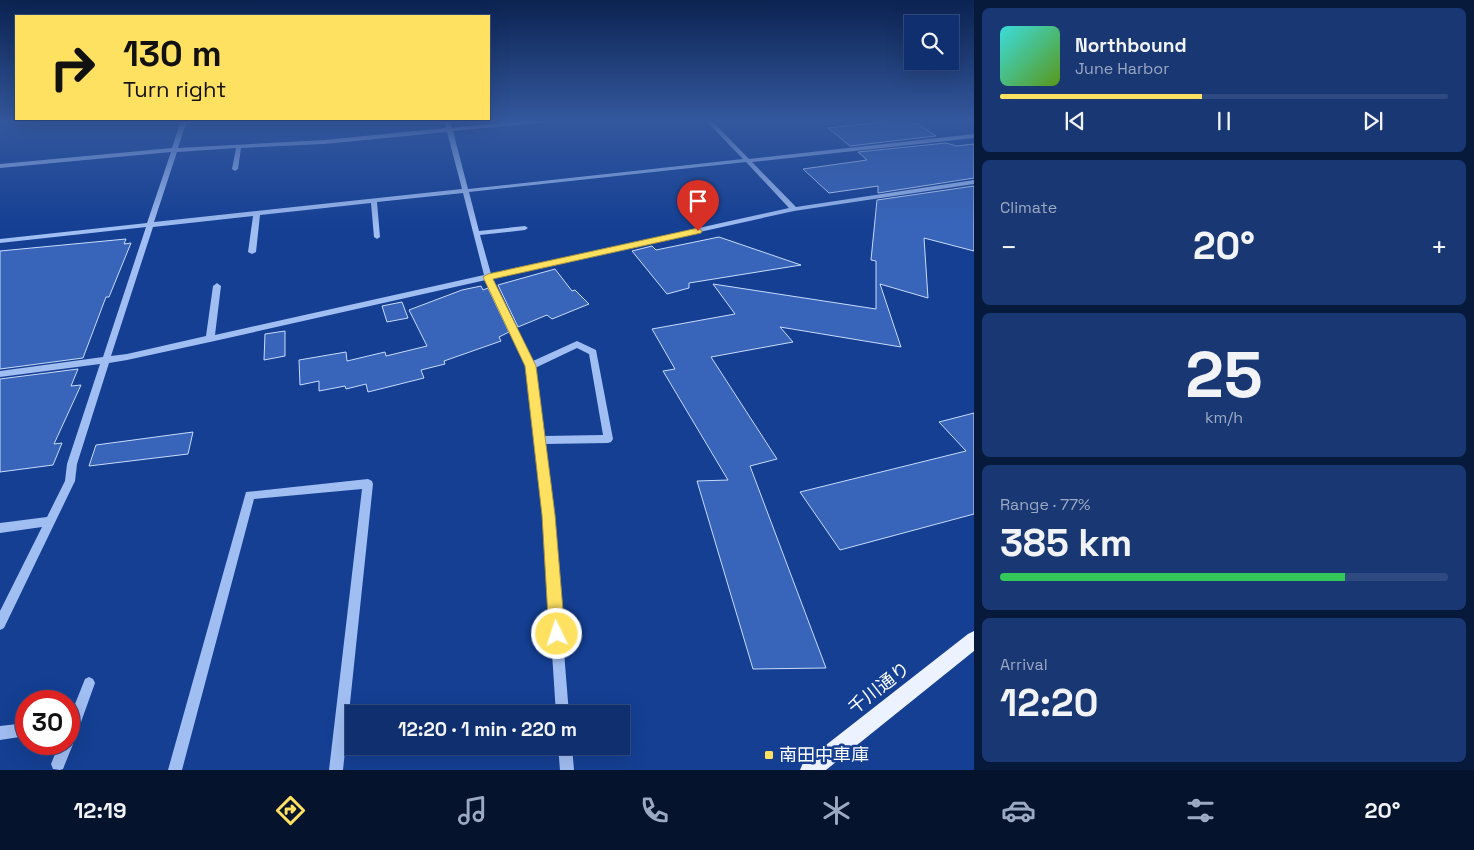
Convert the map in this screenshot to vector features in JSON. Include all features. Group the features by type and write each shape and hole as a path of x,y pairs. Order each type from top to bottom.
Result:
{"main road":[{"name":"千川通り","path":"810,770 974,640"}],"street":[{"path":"0,166 109,156"},
{"path":"0,624 70,481 72,464 172,156"},
{"path":"235,169 237,156"},
{"path":"456,156 488,277 531,366 548,515 562,705"},
{"path":"743,156 794,210"},
{"path":"0,241 785,156"},
{"path":"0,374 107,360 210,339 794,210 974,182"},
{"path":"374,200 377,238"},
{"path":"252,252 257,213"},
{"path":"476,234 525,228"},
{"path":"210,339 217,286"},
{"path":"531,366 577,344 593,352 608,439 540,440"},
{"path":"175,770 250,495 368,484 336,770"},
{"path":"0,528 51,522"},
{"path":"80,705 89,683"},
{"path":"0,733 15,731"},
{"path":"58,764 62,755"},
{"path":"566,755 567,770"}],"building":[{"path":"862,156 974,156 974,178 878,193 878,186 829,193 803,169 867,160"},
{"path":"974,186 974,251 924,238 928,298 880,284 901,347 780,327 793,342 711,357 777,459 750,466 826,668 753,669 697,481 728,480 663,371 675,369 652,329 735,314 713,284 876,309 876,261 871,260 877,200"},
{"path":"719,237 801,265 689,283 689,288 667,294 632,251 652,246 656,250"},
{"path":"126,239 124,244 131,243 109,297 106,297 83,358 0,369 0,251"},
{"path":"555,269 572,291 575,290 589,304 552,319 547,315 518,327 498,285"},
{"path":"481,286 483,290 488,288 509,332 499,337 501,341 444,361 445,364 421,370 424,378 368,392 366,384 346,389 345,386 319,391 319,381 300,385 299,360 346,352 347,361 385,352 386,356 427,346 409,310 462,290"},
{"path":"402,302 408,318 387,322 382,306"},
{"path":"285,331 285,356 264,360 265,334"},
{"path":"78,369 71,386 81,385 54,444 62,443 53,465 0,472 0,379"},
{"path":"974,413 974,514 840,550 800,492 966,451 939,422"},
{"path":"193,432 188,454 89,466 96,445"}],"place":[{"name":"南田中車庫","path":"769,755"}],"route":[{"path":"557,634 548,515 531,366 488,277 698,231"}]}
